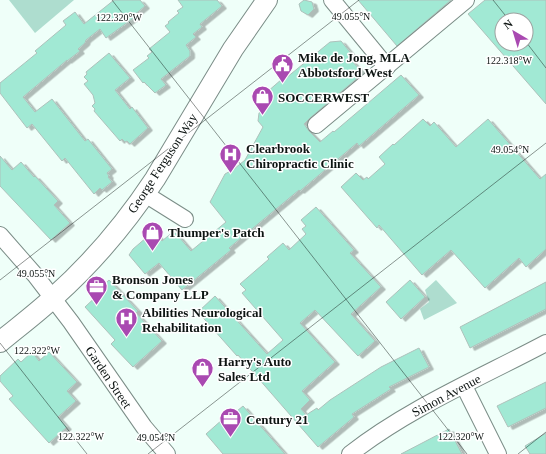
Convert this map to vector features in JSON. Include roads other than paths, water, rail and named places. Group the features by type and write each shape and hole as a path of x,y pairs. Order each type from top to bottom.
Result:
{"main road":[{"name":"George Ferguson Way","path":"0,342 72,281 108,242 145,194 233,49 267,0"}],"street":[{"path":"332,0 387,67"},
{"path":"316,125 466,0"},
{"path":"145,194 185,219"},
{"name":"Garden Street","path":"0,236 19,256 53,298 101,365 126,404 167,454"},
{"name":"Simon Avenue","path":"350,454 410,413 546,343"},
{"path":"464,386 498,454"}],"place":[{"name":"Mike de Jong, MLA Abbotsford West","path":"282,84"},
{"name":"SOCCERWEST","path":"262,116"},
{"name":"Clearbrook Chiropractic Clinic","path":"230,174"},
{"name":"Thumper's Patch","path":"152,252"},
{"name":"Bronson Jones & Company LLP","path":"96,306"},
{"name":"Abilities Neurological Rehabilitation","path":"127,338"},
{"name":"Harry's Auto Sales Ltd","path":"202,388"},
{"name":"Century 21","path":"230,438"}]}
